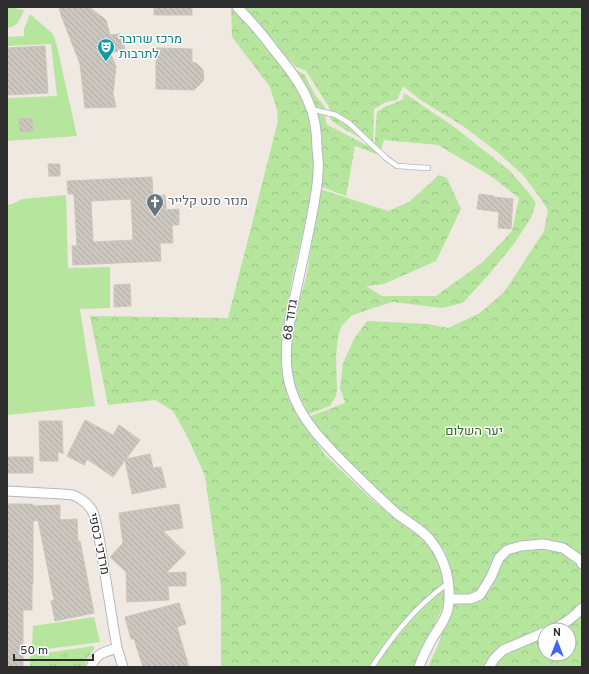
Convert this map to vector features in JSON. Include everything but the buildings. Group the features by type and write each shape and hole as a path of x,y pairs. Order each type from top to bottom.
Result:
{"street":[{"name":"גדוד 68","path":"237,7 286,64 308,100 315,120 318,172 316,193 291,311 287,338 286,357 291,390 298,406 318,435 379,499 431,540 444,563 449,582 447,612 419,667"},
{"name":"מרדכי כספי","path":"7,491 73,495 86,503 92,510 99,537 117,648 124,667"},
{"path":"449,599 470,599 480,595 491,577 499,558 507,550 521,546 543,544 563,548 580,560 582,564"},
{"path":"567,622 575,616 582,608"},
{"path":"488,667 503,650 537,635"},
{"path":"91,667 93,662 101,653 117,648"}],"lane":[{"path":"311,109 336,115 349,123 386,158 397,166 428,168"},
{"path":"372,667 404,623 428,599 449,582"}],"green space":[{"path":"7,7 24,10 16,24 7,28"},
{"path":"231,7 234,7 274,56 305,75 315,95 325,107 326,124 374,149 377,112 386,106 403,99 404,93 453,126 510,171 536,203 531,218 513,245 463,303 442,308 393,302 351,316 341,327 338,337 336,357 336,396 330,406 309,414 290,377 291,350 295,316 307,274 320,189 388,211 409,202 439,175 447,178 461,209 436,261 384,284 366,286 382,296 436,296 483,262 512,231 519,198 492,177 438,145 384,140 379,155 355,146 346,196 314,184 291,284 285,321 282,355 287,396 300,419 325,455 372,500 422,538 435,556 441,570 446,595 443,607 416,662 415,667 221,667 221,588 205,476 188,438 173,411 155,400 108,405 90,316 228,318 278,121 277,110 270,87 232,37"},
{"name":"יער השלום","path":"244,7 582,7 582,667 428,667 438,645 454,597 445,551 423,526 404,515 349,466 308,417 345,403 340,388 343,363 354,339 367,321 428,324 448,328 480,313 504,292 522,265 544,231 548,210 523,175 496,151 463,126 422,101 403,86 397,100 386,102 374,109 373,145 339,126 330,119 329,107 306,71 295,66"},
{"path":"30,14 53,34 77,136 7,141 7,98 57,96 51,44 7,46 7,37 24,36 24,29"},
{"path":"66,195 68,268 110,267 110,308 80,309 95,406 7,415 7,205 22,199"},
{"path":"94,617 100,642 32,651 33,626"},
{"path":"94,646 94,649 86,660 85,667 30,667 30,655"}],"place":[{"name":"מרכז שרובר לתרבות","path":"106,62"},
{"name":"מנזר סנט קלייר","path":"155,217"}]}
